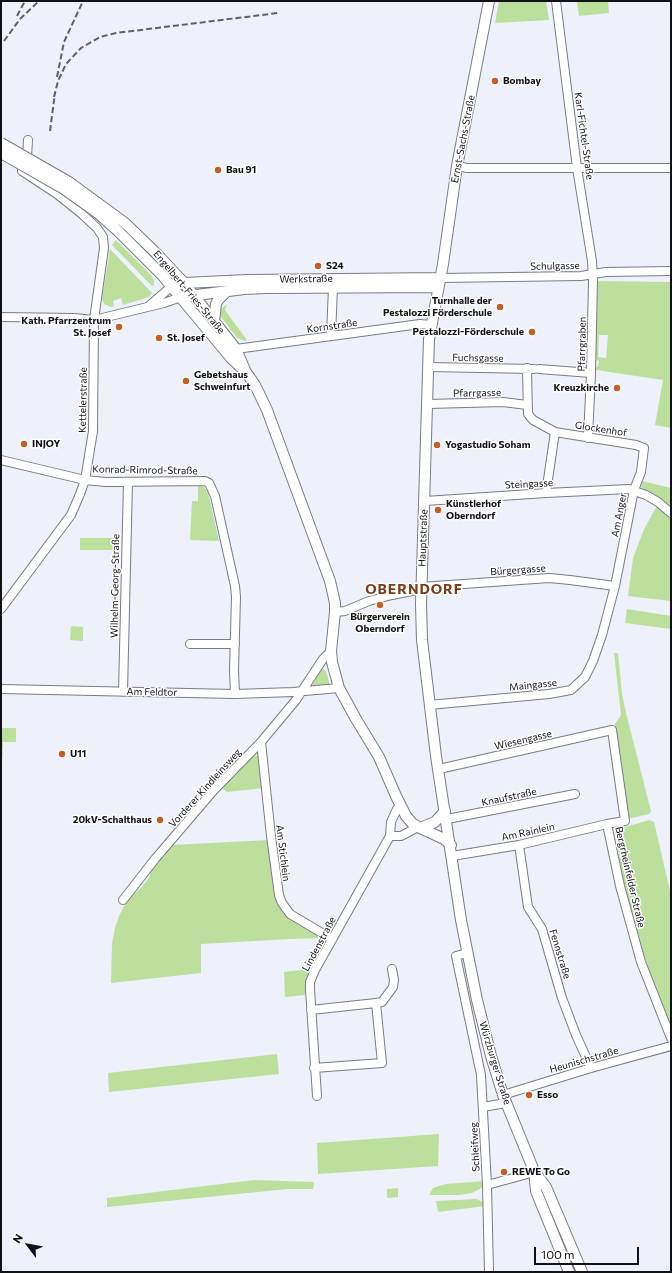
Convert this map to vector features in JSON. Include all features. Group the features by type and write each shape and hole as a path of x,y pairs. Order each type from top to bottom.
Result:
{"main road":[{"name":"Ernst-Sachs-Straße","path":"439,283 457,166 489,1"},
{"name":"Engelbert-Fries-Straße","path":"1,143 69,182 121,227 156,253 184,283 236,349 246,372 255,385 268,410 330,581 335,603 335,612"},
{"name":"Engelbert-Fries-Straße","path":"1,153 59,186 98,214 121,227 231,358 246,372"},
{"name":"Werkstraße","path":"172,286 184,283 259,280 439,283"},
{"name":"Werkstraße","path":"181,298 225,293 244,289 439,283"},
{"name":"Hauptstraße","path":"439,283 428,343 428,404 421,589 422,635 429,705 451,845"},
{"path":"214,321 216,304 225,293"},
{"path":"335,612 331,651 332,662 339,688 356,720 379,757 401,806 409,820 419,827 444,839 451,845"},
{"path":"419,827 436,822 446,815"},
{"name":"Würzburger Straße","path":"451,845 467,953 480,1014 504,1099 534,1171 546,1187 582,1272"},
{"name":"Würzburger Straße","path":"534,1171 536,1191 569,1272"}],"street":[{"name":"Karl-Fichtel-Straße","path":"556,1 577,168 593,274"},
{"name":"Kettelerstraße","path":"1,609 71,515 85,480 93,431 94,320 104,248 103,237 97,228 57,194 22,171 27,157 28,140"},
{"path":"457,166 467,168 671,168"},
{"name":"Schulgasse","path":"439,283 573,276 606,272 671,272"},
{"name":"Pfarrgraben","path":"588,438 593,274"},
{"path":"150,306 172,286"},
{"path":"331,336 333,287"},
{"path":"1,318 74,318 94,320 181,298"},
{"name":"Kornstraße","path":"236,349 420,324 431,325"},
{"name":"Fuchsgasse","path":"428,367 533,368 591,373"},
{"path":"527,405 533,368"},
{"name":"Pfarrgasse","path":"428,404 503,402 527,405"},
{"name":"Glockenhof","path":"527,405 528,414 532,420 555,432 636,445 644,448"},
{"path":"546,493 555,432"},
{"name":"Am Anger","path":"615,586 634,490 641,472 644,448"},
{"path":"1,460 85,480"},
{"name":"Konrad-Rimrod-Straße","path":"85,480 128,482 205,481 212,487 235,586 235,644"},
{"name":"Wilhelm-Georg-Straße","path":"123,692 128,482"},
{"name":"Steingasse","path":"424,501 619,489 634,490"},
{"path":"634,490 658,502 671,513"},
{"name":"Bürgergasse","path":"421,589 549,578 615,586"},
{"name":"Maingasse","path":"429,705 548,694 571,690 585,678 593,661 602,635 615,586"},
{"path":"335,612 345,611 369,601 392,594 421,589"},
{"path":"190,644 235,644 235,694"},
{"path":"302,691 323,659 331,651"},
{"name":"Am Feldtor","path":"1,689 235,694 339,688"},
{"name":"Vorderer Kindleinsweg","path":"124,900 155,859 214,790 261,742 302,691"},
{"name":"Wiesengasse","path":"438,769 612,730"},
{"name":"Bergrheinfelder Straße","path":"612,730 625,821 607,824 620,886 641,962 671,1038"},
{"name":"Am Stichlein","path":"261,742 277,883 282,903 290,914 332,939"},
{"name":"Knaufstraße","path":"446,815 575,794"},
{"name":"Lindenstraße","path":"316,1096 310,982 315,970 390,836 391,822 397,809 401,806"},
{"name":"Am Rainlein","path":"452,856 519,845 607,824"},
{"path":"390,836 401,836 419,827"},
{"name":"Fennstraße","path":"519,845 528,907 542,930 562,998 576,1035 591,1068"},
{"name":"Würzburger Straße","path":"467,953 456,956 479,1065 483,1107"},
{"path":"311,1010 382,1002 393,987 394,980 392,969"},
{"path":"314,1068 382,1063 376,1003"},
{"name":"Heunischstraße","path":"504,1099 591,1068 671,1046"},
{"path":"483,1107 504,1099"},
{"name":"Schleifweg","path":"483,1107 489,1272"},
{"name":"Schleifweg","path":"487,1185 534,1171"}],"green space":[{"path":"499,1 546,1 549,20 495,23"},
{"path":"608,1 609,13 579,16 577,2"},
{"path":"116,240 151,275 154,285 152,286 112,245"},
{"path":"110,249 152,293 149,297 123,305 121,298 113,301 114,306 111,307 104,304 102,299"},
{"path":"595,281 671,282 671,428 655,425 663,380 596,370 599,361 595,360","holes":["599,335 608,335 606,358 598,357"]},
{"path":"227,304 225,310 247,340 245,341 237,338 221,317 221,309"},
{"path":"642,481 671,488 671,508 641,487"},
{"path":"198,486 204,487 208,492 219,541 190,540 192,501 198,501"},
{"path":"657,506 671,519 671,601 628,596 633,558 644,529"},
{"path":"80,538 116,538 116,550 80,550"},
{"path":"627,609 671,616 671,629 625,623"},
{"path":"71,626 83,627 83,641 70,640"},
{"path":"614,653 618,653 622,694 651,811 649,814 627,819 615,738 615,724 621,715"},
{"path":"322,668 326,671 330,685 313,687 313,684"},
{"path":"1,728 16,728 16,742 3,742 2,760"},
{"path":"259,755 265,788 227,792 221,787 250,758"},
{"path":"649,820 654,822 671,895 671,1023 660,1001 646,961 624,884 615,830"},
{"path":"269,840 280,907 286,916 322,936 322,938 201,944 201,973 111,983 112,944 119,916 126,902 142,887 150,876 150,870 172,845"},
{"path":"310,969 305,982 305,995 285,997 284,972"},
{"path":"277,1054 279,1074 109,1092 108,1073"},
{"path":"439,1134 438,1166 318,1174 317,1143"},
{"path":"254,1180 314,1182 313,1189 288,1189 107,1207 107,1198"},
{"path":"485,1181 485,1186 472,1193 459,1195 429,1195 433,1188 446,1184"},
{"path":"398,1188 398,1197 387,1198 387,1189"},
{"path":"476,1199 481,1201 485,1206 438,1212 436,1201"}],"railway":[{"path":"17,16 25,1"},
{"path":"4,41 20,19 39,1"},
{"path":"57,77 64,42 83,1"},
{"path":"54,97 58,81 66,64 81,48 100,37 116,33 278,13"},
{"path":"50,131 55,93"}],"place":[{"name":"Bombay","path":"495,81"},
{"name":"Bau 91","path":"218,170"},
{"name":"S24","path":"318,266"},
{"name":"Turnhalle der Pestalozzi Förderschule","path":"500,307"},
{"name":"Kath. Pfarrzentrum St. Josef","path":"119,327"},
{"name":"Pestalozzi-Förderschule","path":"532,332"},
{"name":"St. Josef","path":"159,338"},
{"name":"Gebetshaus Schweinfurt","path":"186,381"},
{"name":"Kreuzkirche","path":"617,388"},
{"name":"INJOY","path":"24,444"},
{"name":"Yogastudio Soham","path":"437,445"},
{"name":"Künstlerhof Oberndorf","path":"438,510"},
{"name":"Bürgerverein Oberndorf","path":"380,605"},
{"name":"U11","path":"62,754"},
{"name":"20kV-Schalthaus","path":"160,820"},
{"name":"Esso","path":"529,1095"},
{"name":"REWE To Go","path":"504,1172"}],"district":[{"name":"OBERNDORF","path":"414,589"}]}
